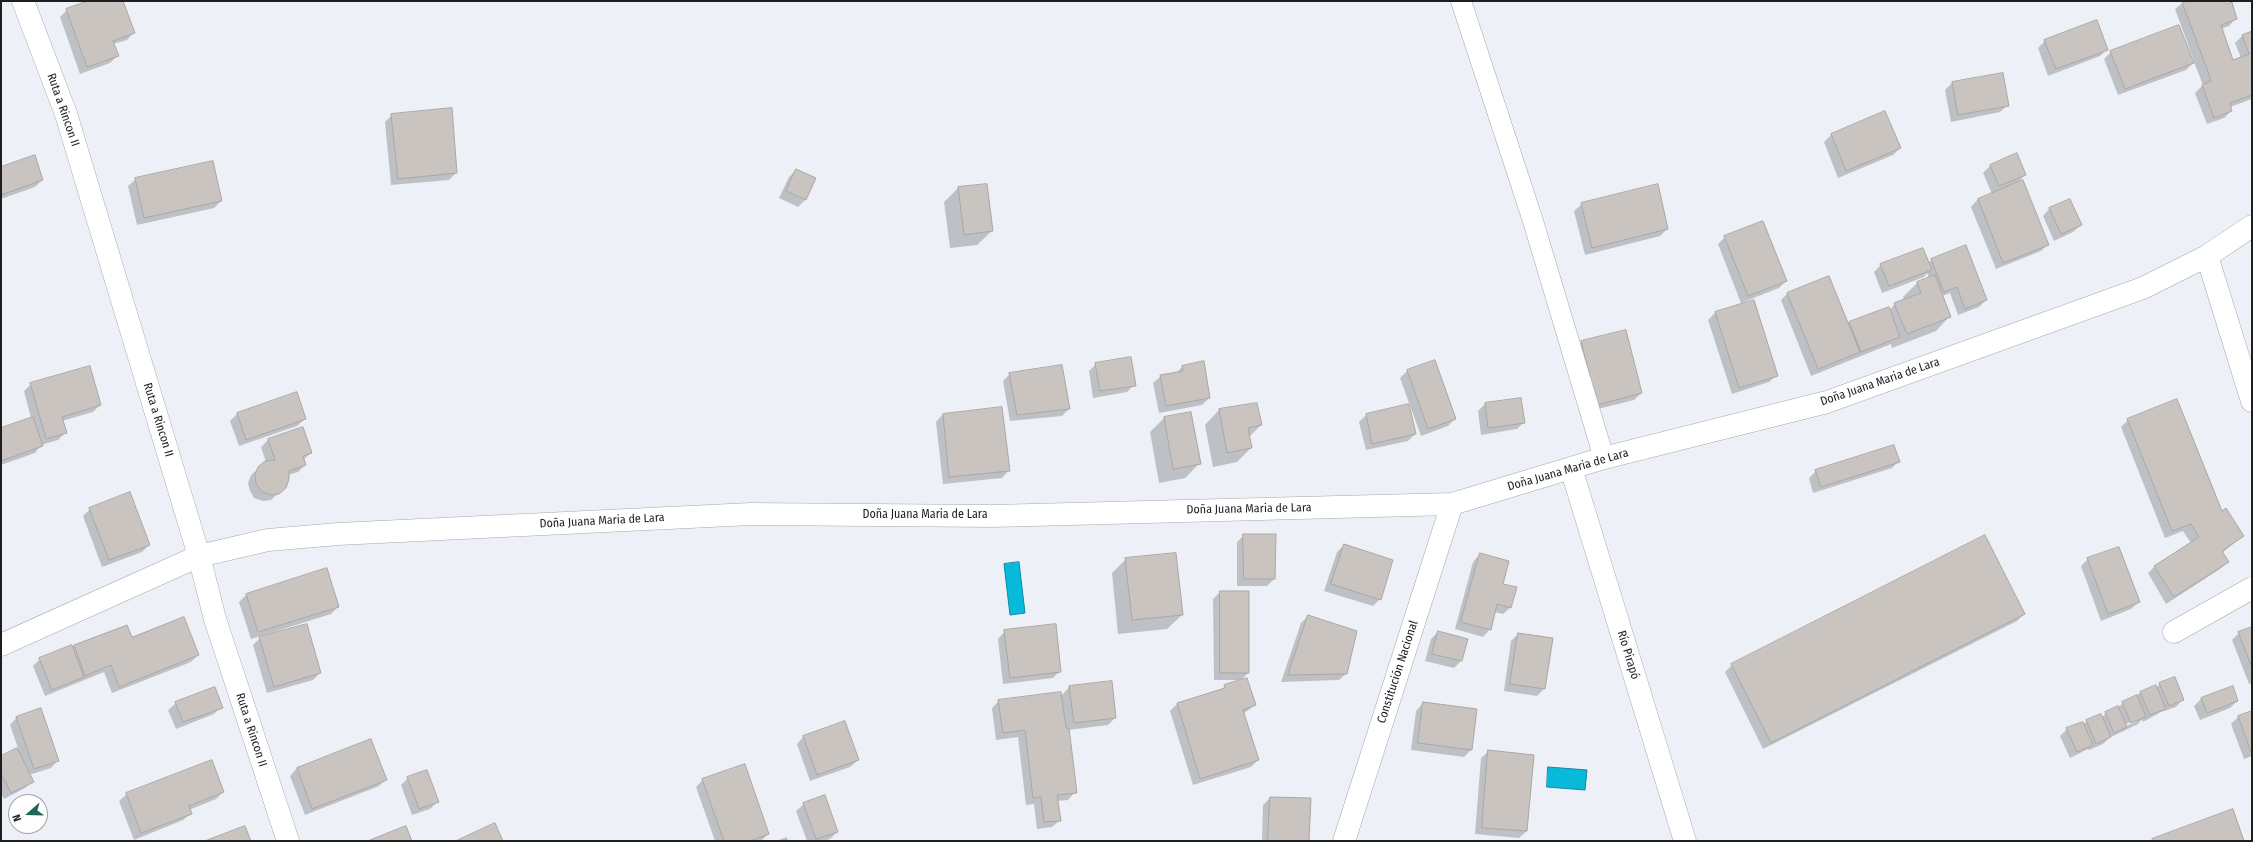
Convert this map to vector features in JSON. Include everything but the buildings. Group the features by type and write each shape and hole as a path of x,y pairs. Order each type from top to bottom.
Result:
{"street":[{"name":"Ruta a Rincon II","path":"22,1 66,114 199,556 215,619 288,841"},
{"name":"Doña Juana Maria de Lara","path":"1,645 199,556 268,540 338,534 751,514 992,516 1452,504 1604,458 1827,402 2143,288 2207,256 2252,226"},
{"path":"2207,256 2252,401"},
{"name":"Río Pirapó","path":"1571,468 1685,841"},
{"name":"Constitución Nacional","path":"1344,841 1452,504"},
{"path":"2174,632 2252,588"}],"lane":[{"path":"1461,1 1533,221 1604,458"}],"water":[{"path":"1019,562 1025,613 1010,615 1004,564"},
{"path":"1548,767 1587,770 1585,790 1547,787"}]}
